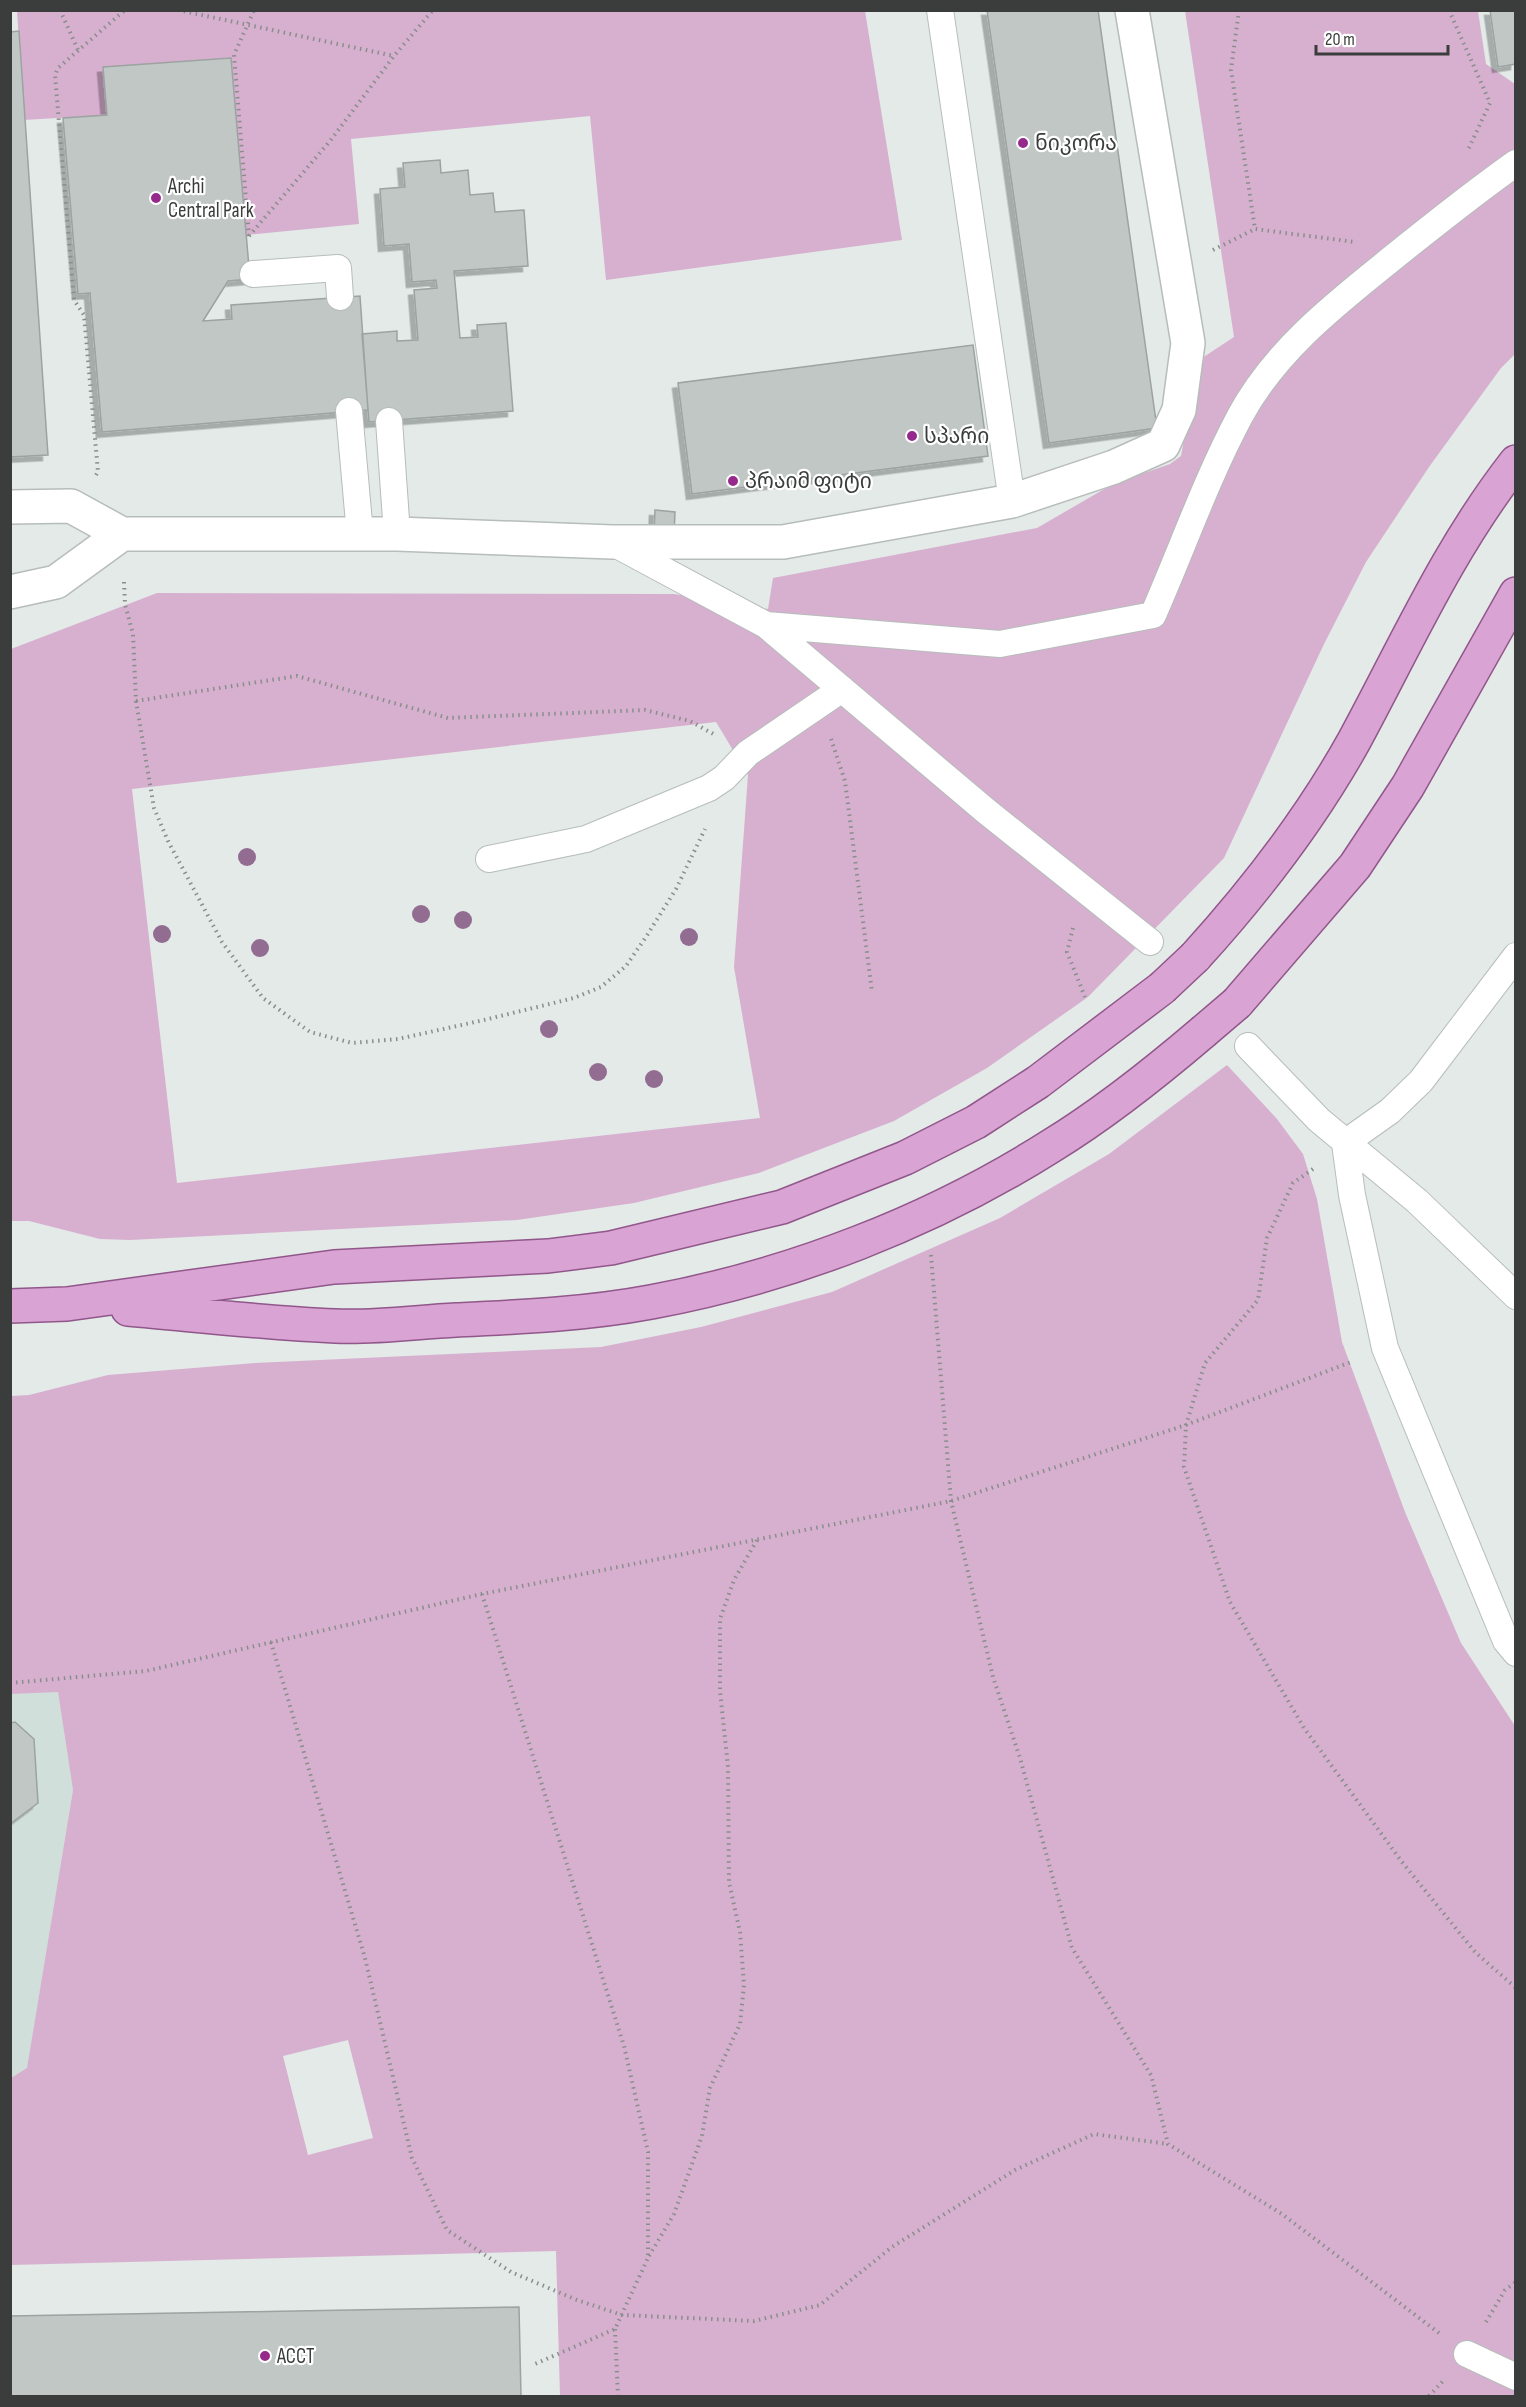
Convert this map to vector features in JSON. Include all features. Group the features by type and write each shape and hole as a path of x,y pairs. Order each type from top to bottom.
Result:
{"main road":[{"path":"10,1306 67,1304 334,1267 548,1256 611,1248 782,1207 905,1158 976,1122 1038,1082 1162,988 1195,957 1248,899 1316,805 1353,741 1433,587 1484,503 1515,462"},
{"path":"67,1304 337,1326 580,1311 649,1303 729,1285 800,1264 875,1236 972,1191 1051,1146 1128,1092 1237,1003 1355,866 1408,786 1515,594"}],"street":[{"path":"10,507 71,506 122,534 397,534 612,542 783,542 1012,501 1114,467 1163,445 1179,410 1188,343 1132,10"},
{"path":"10,592 56,582 122,534"}],"lane":[{"path":"940,10 1012,501"},
{"path":"766,625 1000,644 1153,615 1204,491 1240,415 1267,375 1318,319 1467,198 1515,163"},
{"path":"253,274 338,268 340,297"},
{"path":"349,411 360,534"},
{"path":"389,421 397,534"},
{"path":"612,542 766,625 1083,890 1150,942"},
{"path":"489,859 586,839 681,801 724,778 748,753 842,689"},
{"path":"1345,1143 1390,1111 1421,1081 1515,957"},
{"path":"1248,1046 1319,1120 1417,1201 1515,1296"},
{"path":"1345,1143 1352,1195 1385,1348 1506,1641 1515,1653"},
{"path":"1467,2354 1515,2377"}],"path":[{"path":"60,10 78,50"},
{"path":"71,506 98,472 84,315 74,300 55,75 58,68 125,10"},
{"path":"178,10 248,23 394,56"},
{"path":"254,10 234,55 249,236 330,141 394,56 433,10"},
{"path":"1239,10 1231,70 1255,229"},
{"path":"1449,10 1490,104 1465,156"},
{"path":"1177,268 1255,229 1365,243"},
{"path":"125,604 131,624 136,701 154,808 168,842 222,942 263,998 310,1032 352,1043 398,1039 574,998 601,987 626,966 676,889 699,847 724,778"},
{"path":"136,701 297,676 448,718 645,710 690,721 748,753"},
{"path":"818,705 845,781 872,993"},
{"path":"1083,890 1067,952 1086,999"},
{"path":"1345,1143 1293,1183 1267,1238 1258,1300 1204,1363 1186,1425 1184,1467 1230,1602 1304,1728 1402,1862 1476,1952 1515,1988"},
{"path":"931,1253 951,1501 993,1677 1020,1758 1072,1948 1151,2075 1168,2144"},
{"path":"10,1683 146,1671 482,1594 951,1501 1186,1425 1385,1348"},
{"path":"618,2397 615,2329 648,2258 674,2214 702,2136 710,2088 740,2024 744,1985 740,1932 729,1882 728,1767 720,1692 720,1618 734,1580 757,1539"},
{"path":"482,1594 624,2046 648,2152 648,2258"},
{"path":"271,1642 365,1958 412,2158 447,2230 511,2272 577,2300 622,2315 754,2321 820,2305 892,2247 958,2208 1015,2169 1094,2134 1168,2144 1282,2214 1467,2354 1505,2290 1515,2282"},
{"path":"535,2364 615,2329"}],"shaded area":[{"path":"17,11 865,11 902,240 606,280 590,116 351,139 359,224 246,235 231,58 103,67 107,115 24,120"},
{"path":"1185,11 1478,11 1486,64 1515,84 1515,354 1501,368 1429,467 1366,562 1324,644 1224,858 1088,997 987,1068 894,1121 759,1173 634,1203 517,1220 130,1240 100,1239 29,1221 11,1221 11,649 157,593 674,594 768,609 773,578 1037,528 1113,484 1170,464 1181,456 1199,360 1234,337","holes":["716,722 748,775 734,967 760,1118 177,1183 132,789"]},
{"path":"1227,1065 1277,1119 1303,1154 1317,1199 1342,1342 1405,1512 1461,1643 1515,1726 1515,2396 560,2396 556,2251 11,2265 11,2078 27,2068 73,1790 58,1692 11,1694 11,1396 29,1395 108,1375 255,1363 601,1347 701,1327 832,1292 1000,1218 1109,1154","holes":["348,2040 373,2138 308,2155 283,2056"]},
{"path":"58,1691 73,1790 27,2069 11,2078 11,1694"}],"building":[{"path":"987,10 1098,10 1157,428 1049,443"},
{"path":"1490,10 1516,10 1516,64 1498,67"},
{"path":"19,31 48,455 10,457 10,32"},
{"name":"Archi Central Park","path":"231,58 250,279 228,281 203,321 232,319 231,305 360,296 368,410 102,432 90,293 78,294 63,118 107,115 103,67"},
{"path":"440,160 441,173 468,170 470,195 493,193 495,212 524,210 528,266 454,271 460,338 478,337 477,325 506,323 513,411 369,422 362,334 397,331 397,341 418,340 414,290 437,288 436,280 412,282 409,244 384,246 380,189 405,187 403,163"},
{"path":"973,345 988,456 692,494 678,383"},
{"path":"655,510 675,512 674,535 654,534"},
{"path":"15,1722 34,1739 38,1803 10,1824 10,1723"},
{"name":"ACCT","path":"519,2307 521,2396 10,2396 10,2316"}],"place":[{"name":"ნიკორა","path":"1023,143"},
{"name":"Archi Central Park","path":"156,198"},
{"name":"სპარი","path":"912,436"},
{"name":"პრაიმ ფიტი","path":"733,481"},
{"name":"ACCT","path":"265,2356"}]}
